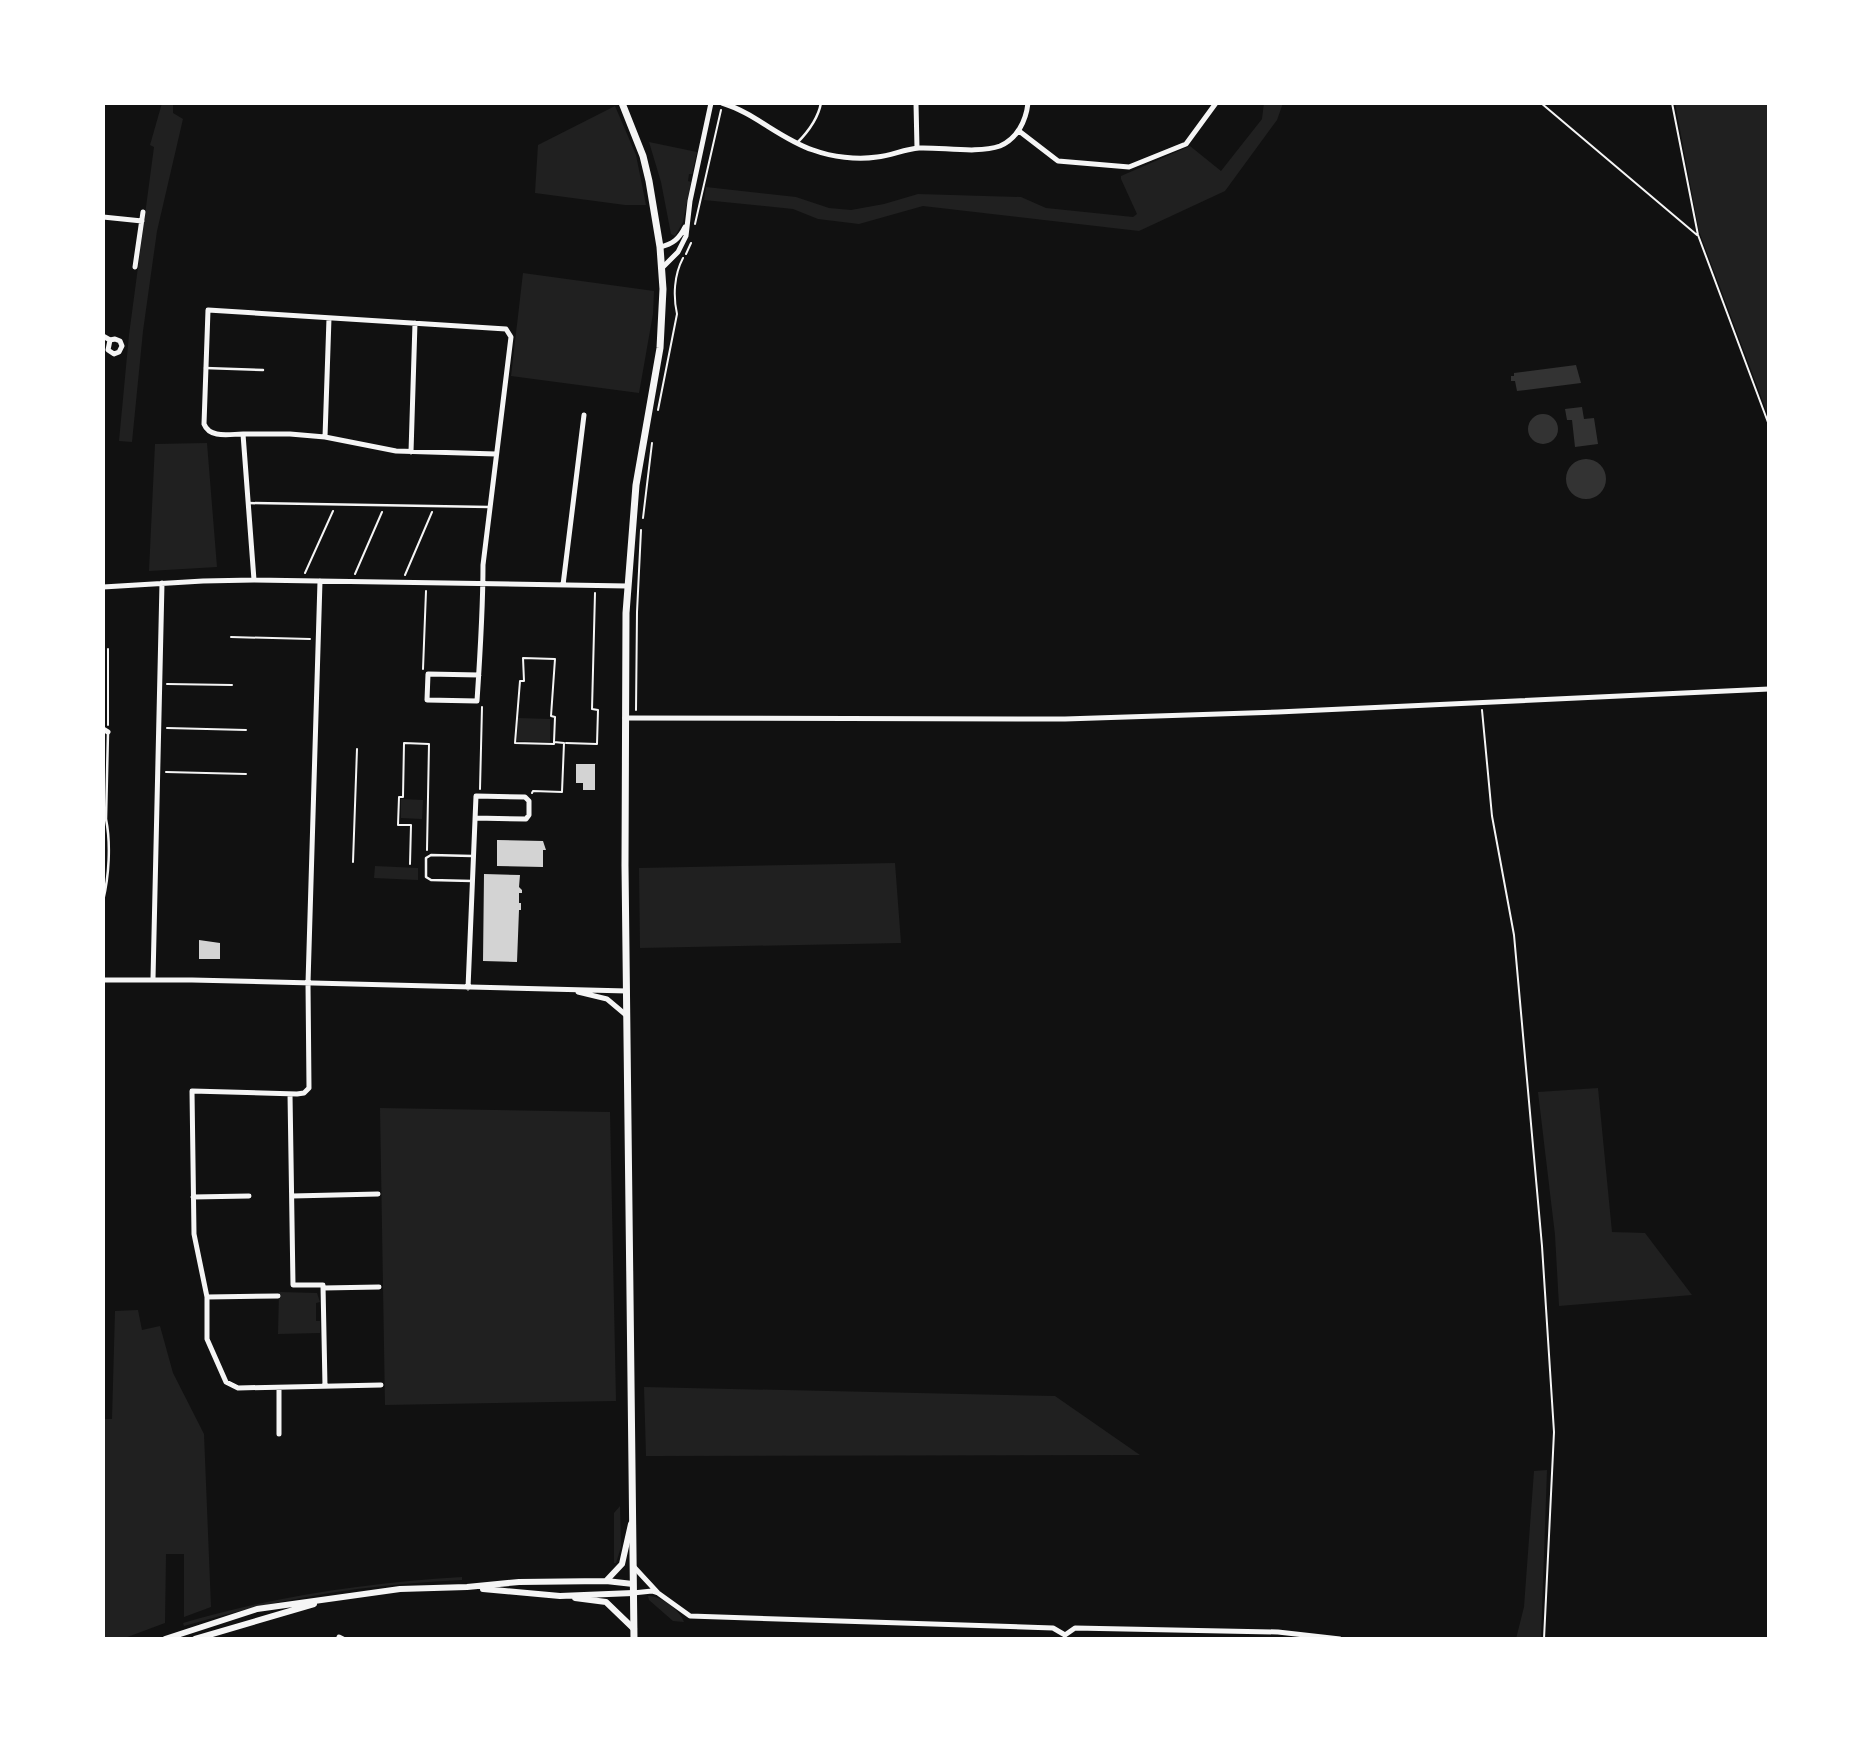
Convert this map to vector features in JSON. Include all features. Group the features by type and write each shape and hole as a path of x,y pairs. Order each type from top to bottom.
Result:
{"main road":[{"path":"622,103 643,156 663,268 662,323 636,485 627,586 626,1015 634,1639"}],"street":[{"path":"663,268 683,244 686,236 686,224 711,103"},
{"path":"722,103 739,108 813,150 855,158 878,158 917,148 986,148 1002,145 1019,131 1025,120 1028,103"},
{"path":"916,103 917,148"},
{"path":"1019,131 1058,161 1129,167 1186,144 1216,103"},
{"path":"135,267 143,212"},
{"path":"103,217 142,221"},
{"path":"660,247 672,244 680,237 686,224"},
{"path":"479,675 428,674 427,700 477,701 479,675 483,565 491,507 510,333 504,328 208,310 204,424 212,434 290,434 325,437 411,452 496,454"},
{"path":"325,437 329,318"},
{"path":"411,452 415,323"},
{"path":"103,336 110,340"},
{"path":"563,585 584,415"},
{"path":"243,434 254,580"},
{"path":"103,587 254,580 627,586"},
{"path":"320,581 308,983 309,1088 304,1093 290,1094 192,1091 194,1234 207,1297 207,1339 226,1382 238,1388 381,1385"},
{"path":"153,979 162,583"},
{"path":"625,718 1065,719 1769,689"},
{"path":"468,988 473,856 476,796 525,797 529,801 529,816 526,819 475,817"},
{"path":"103,980 627,991"},
{"path":"568,990 607,999 626,1015"},
{"path":"290,1094 293,1286 323,1285 325,1386"},
{"path":"292,1196 378,1194"},
{"path":"194,1197 249,1196"},
{"path":"323,1288 379,1287"},
{"path":"207,1297 278,1296"},
{"path":"279,1388 279,1434"},
{"path":"606,1581 622,1564 632,1515"},
{"path":"632,1566 658,1593 690,1616 1053,1628 1065,1637 1075,1628 1278,1632 1340,1639"},
{"path":"165,1639 257,1609 400,1589 519,1582 606,1581 658,1593"},
{"path":"467,1587 606,1602 634,1629"},
{"path":"560,1596 633,1588"},
{"path":"195,1639 340,1597"}],"lane":[{"path":"797,143 808,132 819,113 821,103"},
{"path":"205,368 263,370"},
{"path":"248,503 491,507"},
{"path":"103,901 108,831 105,731"},
{"path":"472,881 431,880 426,877 426,858 436,855 473,856"}],"path":[{"path":"695,226 722,103"},
{"path":"1541,103 1698,235"},
{"path":"1672,103 1698,235 1769,425"},
{"path":"657,415 677,314 674,298 680,265 690,249 692,237"},
{"path":"636,718 641,527 653,438"},
{"path":"302,581 335,505"},
{"path":"352,582 384,506"},
{"path":"402,582 434,507"},
{"path":"426,583 423,671 428,674"},
{"path":"554,742 555,717 551,716 555,659 523,658 524,681 520,681 516,743 597,744 598,710 592,709 596,585"},
{"path":"231,637 318,639"},
{"path":"105,731 108,649"},
{"path":"160,684 232,685"},
{"path":"476,796 480,789 482,706 477,701"},
{"path":"1481,702 1492,816 1514,935 1542,1246 1554,1432 1544,1639"},
{"path":"159,728 246,730"},
{"path":"410,864 411,825 398,825 399,797 403,797 404,743 429,744 426,858"},
{"path":"529,801 533,791 562,792 564,743"},
{"path":"354,862 358,749"},
{"path":"158,772 246,774"}],"shaded area":[{"path":"162,103 173,103 173,113 183,119 157,231 143,331 132,442 119,441 129,335 154,147 150,145"},
{"path":"1264,103 1283,103 1277,120 1225,191 1139,231 923,206 859,224 818,219 793,209 704,200 706,187 796,197 829,208 851,210 918,194 1021,197 1046,208 1133,217 1137,214 1121,176 1190,146 1221,171 1262,119"},
{"path":"1675,103 1769,103 1768,415 1699,231"},
{"path":"615,106 636,155 646,205 625,205 535,193 538,145"},
{"path":"649,142 697,152 692,174 689,174 688,181 691,182 683,222 675,236 671,234 661,182"},
{"path":"523,273 654,291 653,314 639,393 511,376"},
{"path":"1576,365 1581,383 1517,391 1515,381 1511,381 1514,373"},
{"path":"1582,407 1584,419 1594,418 1598,444 1575,447 1572,420 1567,420 1565,409"},
{"path":"1543,414 1554,418 1558,429 1554,440 1543,444 1532,440 1528,429 1532,418"},
{"path":"207,443 217,567 149,571 155,444"},
{"path":"1586,459 1600,465 1606,479 1600,493 1586,499 1572,493 1566,479 1572,465"},
{"path":"518,718 550,719 550,742 517,741"},
{"path":"401,799 423,800 422,819 401,818"},
{"path":"895,863 901,943 640,948 639,868"},
{"path":"375,866 418,868 418,880 374,878"},
{"path":"1598,1088 1612,1232 1645,1233 1692,1295 1559,1306 1555,1235 1538,1092"},
{"path":"380,1108 610,1112 616,1401 385,1405"},
{"path":"279,1292 317,1293 320,1302 316,1303 316,1321 320,1321 320,1333 278,1334"},
{"path":"138,1310 142,1330 160,1326 173,1373 204,1434 211,1607 184,1617 184,1554 166,1554 165,1623 122,1639 103,1639 105,1419 112,1419 115,1311"},
{"path":"644,1387 1055,1396 1140,1455 646,1456"},
{"path":"1547,1470 1541,1639 1516,1639 1524,1607 1534,1471"},
{"path":"620,1506 621,1547 614,1563 614,1513"},
{"path":"462,1577 462,1580 321,1594 184,1626 183,1623 252,1605 321,1592"},
{"path":"648,1596 669,1604 684,1622 673,1621 649,1600"}],"building":[{"path":"576,764 595,764 595,790 583,790 583,783 576,783"},
{"path":"497,840 543,841 546,850 543,850 543,867 497,866"},
{"path":"484,874 520,875 519,887 522,893 519,893 521,910 517,962 483,961"},
{"path":"199,940 220,943 220,959 199,959"}]}
